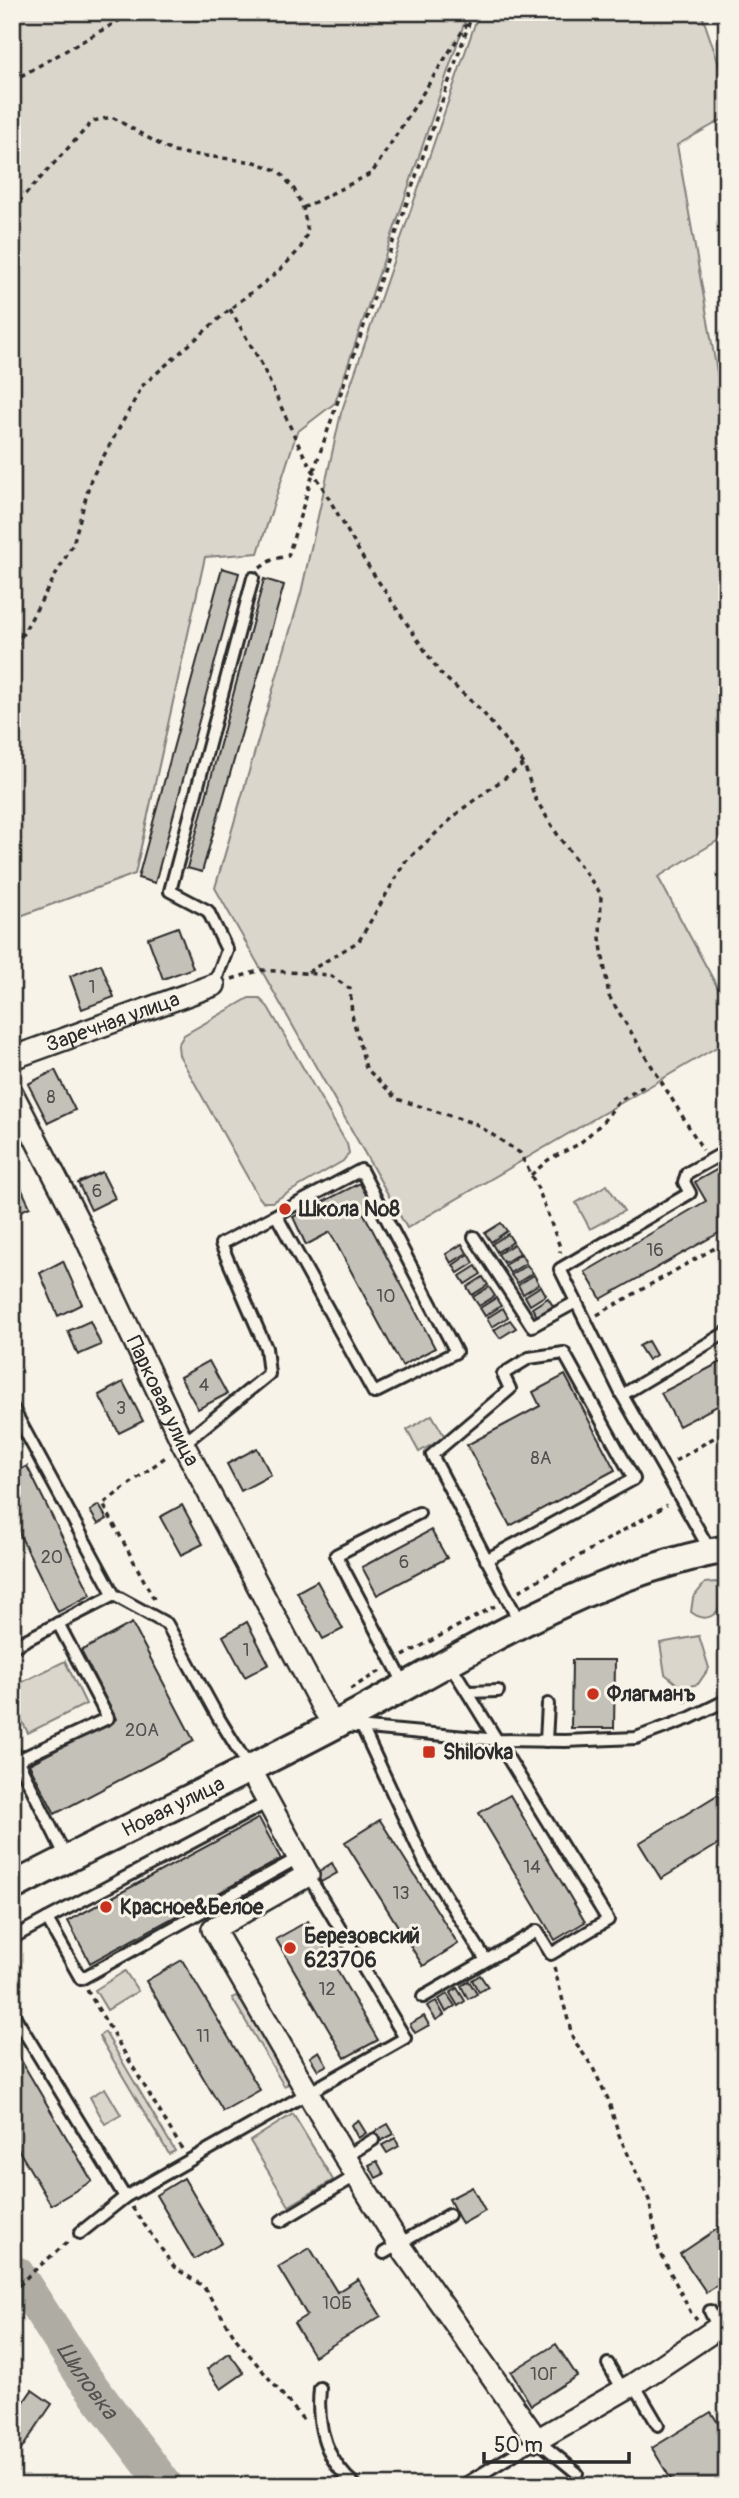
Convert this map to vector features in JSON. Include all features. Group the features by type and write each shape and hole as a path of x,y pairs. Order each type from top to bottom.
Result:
{"street":[{"name":"Заречная улица","path":"12,1058 214,985"},
{"name":"Парковая улица","path":"12,1093 78,1221 183,1444 328,1715"},
{"name":"Новая улица","path":"12,1887 250,1769 328,1715 405,1687 520,1623 597,1588 641,1572 719,1551"},
{"path":"250,1769 303,1866 213,1929 351,2166 392,2248 537,2440 629,2387 716,2324"}],"lane":[{"path":"214,985 227,950 208,911 170,891 253,578"},
{"path":"719,1551 664,1468 622,1395 560,1269 690,1192 684,1182 687,1173 727,1151"},
{"path":"183,1444 269,1374 266,1348 221,1244 276,1214 361,1170 456,1352 374,1392 276,1214"},
{"path":"474,1237 532,1326 576,1302"},
{"path":"622,1395 727,1332"},
{"path":"486,1560 634,1479 564,1353 529,1358 503,1374 510,1389 432,1455 486,1560 520,1623"},
{"path":"12,1407 18,1430 114,1595 167,1624 250,1769"},
{"path":"405,1687 336,1555 418,1513"},
{"path":"12,1647 114,1595"},
{"path":"18,1760 108,1718 58,1623"},
{"path":"423,1997 537,1931 551,1954 608,1920 449,1662"},
{"path":"468,1692 498,1691"},
{"path":"328,1715 362,1727 449,1737 546,1741 636,1738 690,1718 727,1700"},
{"path":"546,1741 548,1704"},
{"path":"362,1727 425,1863 486,1960"},
{"path":"12,1749 67,1858"},
{"path":"12,1938 268,1802"},
{"path":"47,1919 81,1979 303,1866 405,2038 125,2197 80,2233"},
{"path":"12,2012 125,2197"},
{"path":"281,2221 351,2166 373,2140"},
{"path":"392,2248 449,2216"},
{"path":"608,2364 658,2425"},
{"path":"320,2388 318,2412 325,2446 347,2479 356,2486"},
{"path":"462,2486 537,2440 577,2473"}],"path":[{"path":"12,81 120,20 148,12"},
{"path":"253,578 261,567 273,559 288,556 314,470 473,12"},
{"path":"303,208 372,173 470,20"},
{"path":"12,209 93,121 112,117 173,152 255,162 279,172 294,188 303,208 307,232 300,249 278,272 230,309 143,385 91,479 73,544 12,653"},
{"path":"230,309 261,363 300,448 364,560 440,673 481,710 524,764 535,798 559,837 601,894 600,938 609,996 710,1160"},
{"path":"306,973 359,941 405,862 461,810 524,764"},
{"path":"214,985 261,970 330,975 350,989 352,1015 366,1068 397,1099 476,1124 520,1153 560,1247 560,1269"},
{"path":"531,1175 548,1160 579,1144 602,1123 618,1101 644,1086"},
{"path":"586,1321 727,1241"},
{"path":"664,1468 727,1430"},
{"path":"167,1624 103,1504 183,1444"},
{"path":"551,1954 573,2039 593,2066 608,2099 619,2135 649,2200 659,2250 691,2314 716,2324"},
{"path":"81,1979 188,2160"},
{"path":"125,2197 174,2267 203,2286 237,2340 325,2446"},
{"path":"12,2292 80,2233"}],"shaded area":[{"path":"12,12 468,12 335,403 297,432 258,553 205,557 135,874 12,919"},
{"path":"479,12 701,12 727,88 727,117 677,145 727,429 727,835 658,877 727,1005 727,1041 407,1228 215,888 301,593 341,413"},
{"path":"249,998 259,998 268,1007 347,1144 349,1153 343,1161 272,1202 263,1202 258,1196 179,1055 178,1045 184,1035"},
{"path":"607,1185 624,1211 590,1229 576,1203"},
{"path":"432,1415 445,1437 419,1452 407,1430"},
{"path":"716,1582 724,1587 720,1595 723,1601 717,1611 706,1618 691,1612 693,1598 705,1583"},
{"path":"699,1636 709,1668 698,1684 682,1688 665,1674 660,1643"},
{"path":"65,1661 86,1704 28,1733 12,1702 12,1687"},
{"path":"125,1971 138,1991 107,2010 95,1990"},
{"path":"238,1995 290,2083 284,2086 232,1998"},
{"path":"105,2032 175,2151 169,2154 99,2036"},
{"path":"105,2088 121,2115 105,2124 90,2097"},
{"path":"293,2114 333,2180 289,2206 250,2141"}],"building":[{"path":"222,568 239,573 155,883 138,878"},
{"path":"264,579 284,585 202,872 187,868"},
{"path":"178,927 193,968 163,979 148,938"},
{"path":"101,964 114,997 82,1009 70,976"},
{"path":"55,1070 75,1110 48,1123 28,1084"},
{"path":"727,1164 727,1211 718,1216 726,1229 601,1299 585,1272 706,1201 695,1182"},
{"path":"102,1172 115,1198 91,1210 78,1183"},
{"path":"15,1175 30,1207 12,1215 12,1177"},
{"name":"Школа №8","path":"360,1183 375,1208 364,1214 435,1348 402,1366 330,1232 306,1245 293,1217"},
{"path":"501,1223 507,1231 491,1242 485,1233"},
{"path":"508,1234 513,1242 497,1252 492,1244"},
{"path":"462,1244 467,1253 451,1263 446,1254"},
{"path":"514,1244 520,1253 504,1263 498,1254"},
{"path":"469,1254 474,1263 458,1273 453,1265"},
{"path":"521,1254 526,1263 510,1273 505,1265"},
{"path":"63,1261 82,1304 58,1316 40,1273"},
{"path":"527,1265 533,1273 517,1283 511,1275"},
{"path":"476,1266 481,1274 465,1284 460,1276"},
{"path":"534,1275 539,1284 523,1294 518,1285"},
{"path":"483,1277 488,1285 472,1295 467,1287"},
{"path":"541,1286 546,1295 530,1305 525,1296"},
{"path":"489,1287 495,1296 479,1306 473,1297"},
{"path":"496,1298 501,1306 485,1316 480,1308"},
{"path":"548,1298 553,1306 537,1316 532,1308"},
{"path":"503,1308 508,1317 492,1327 487,1318"},
{"path":"510,1320 516,1328 500,1338 494,1330"},
{"path":"90,1321 101,1345 78,1355 68,1331"},
{"path":"648,1341 656,1355 648,1360 639,1346"},
{"path":"727,1359 727,1401 679,1426 661,1393"},
{"path":"209,1361 227,1394 198,1409 180,1377"},
{"path":"565,1375 615,1470 510,1526 467,1445 540,1406 533,1392"},
{"path":"123,1382 143,1421 119,1433 99,1395"},
{"path":"257,1448 271,1475 241,1491 227,1464"},
{"path":"27,1466 91,1595 58,1612 12,1519 12,1474"},
{"path":"99,1505 107,1519 98,1524 90,1511"},
{"path":"182,1505 203,1544 181,1555 160,1517"},
{"path":"431,1530 447,1558 377,1595 362,1567"},
{"path":"317,1581 343,1629 323,1639 297,1592"},
{"path":"247,1622 269,1664 245,1677 223,1636"},
{"path":"132,1623 194,1741 55,1814 29,1764 116,1719 81,1651"},
{"name":"Флагманъ","path":"572,1660 615,1660 614,1728 571,1728"},
{"path":"727,1789 727,1839 661,1879 639,1843"},
{"path":"510,1795 585,1922 555,1940 479,1813"},
{"path":"259,1818 281,1859 90,1963 68,1921"},
{"path":"380,1820 458,1944 423,1966 345,1842"},
{"path":"332,1863 337,1873 321,1882 316,1873"},
{"path":"308,1921 378,2040 345,2058 276,1939"},
{"path":"182,1960 260,2090 223,2111 146,1981"},
{"path":"480,1975 488,1987 479,1992 472,1980"},
{"path":"469,1981 477,1994 468,1999 461,1986"},
{"path":"457,1988 465,2001 458,2006 450,1993"},
{"path":"447,1994 455,2006 446,2012 439,1999"},
{"path":"436,2001 444,2015 436,2020 427,2006"},
{"path":"424,2016 429,2025 415,2033 410,2024"},
{"path":"12,2045 92,2181 51,2205 12,2139"},
{"path":"319,2051 327,2065 318,2070 310,2057"},
{"path":"358,2120 366,2133 358,2138 351,2125"},
{"path":"388,2124 394,2134 379,2142 374,2132"},
{"path":"395,2138 399,2146 387,2153 382,2145"},
{"path":"377,2161 384,2174 376,2178 369,2165"},
{"path":"184,2178 222,2243 194,2259 156,2195"},
{"path":"472,2187 485,2211 462,2224 449,2199"},
{"path":"726,2223 727,2279 706,2292 680,2254"},
{"path":"310,2248 337,2292 358,2279 381,2316 314,2356 294,2323 307,2315 278,2267"},
{"path":"556,2344 577,2376 531,2405 511,2372"},
{"path":"229,2353 244,2373 221,2389 207,2369"},
{"path":"32,2390 52,2404 12,2463 12,2419"},
{"path":"711,2412 727,2437 727,2486 675,2486 652,2448"}],"waterway":[{"name":"Шиловка","path":"12,2273 17,2274 83,2376 166,2486"}],"place":[{"name":"Школа №8","path":"285,1209"},
{"name":"Флагманъ","path":"593,1694"},
{"name":"Shilovka","path":"429,1752"},
{"name":"Красное&Белое","path":"106,1907"},
{"name":"Березовский 623706","path":"290,1948"}]}
